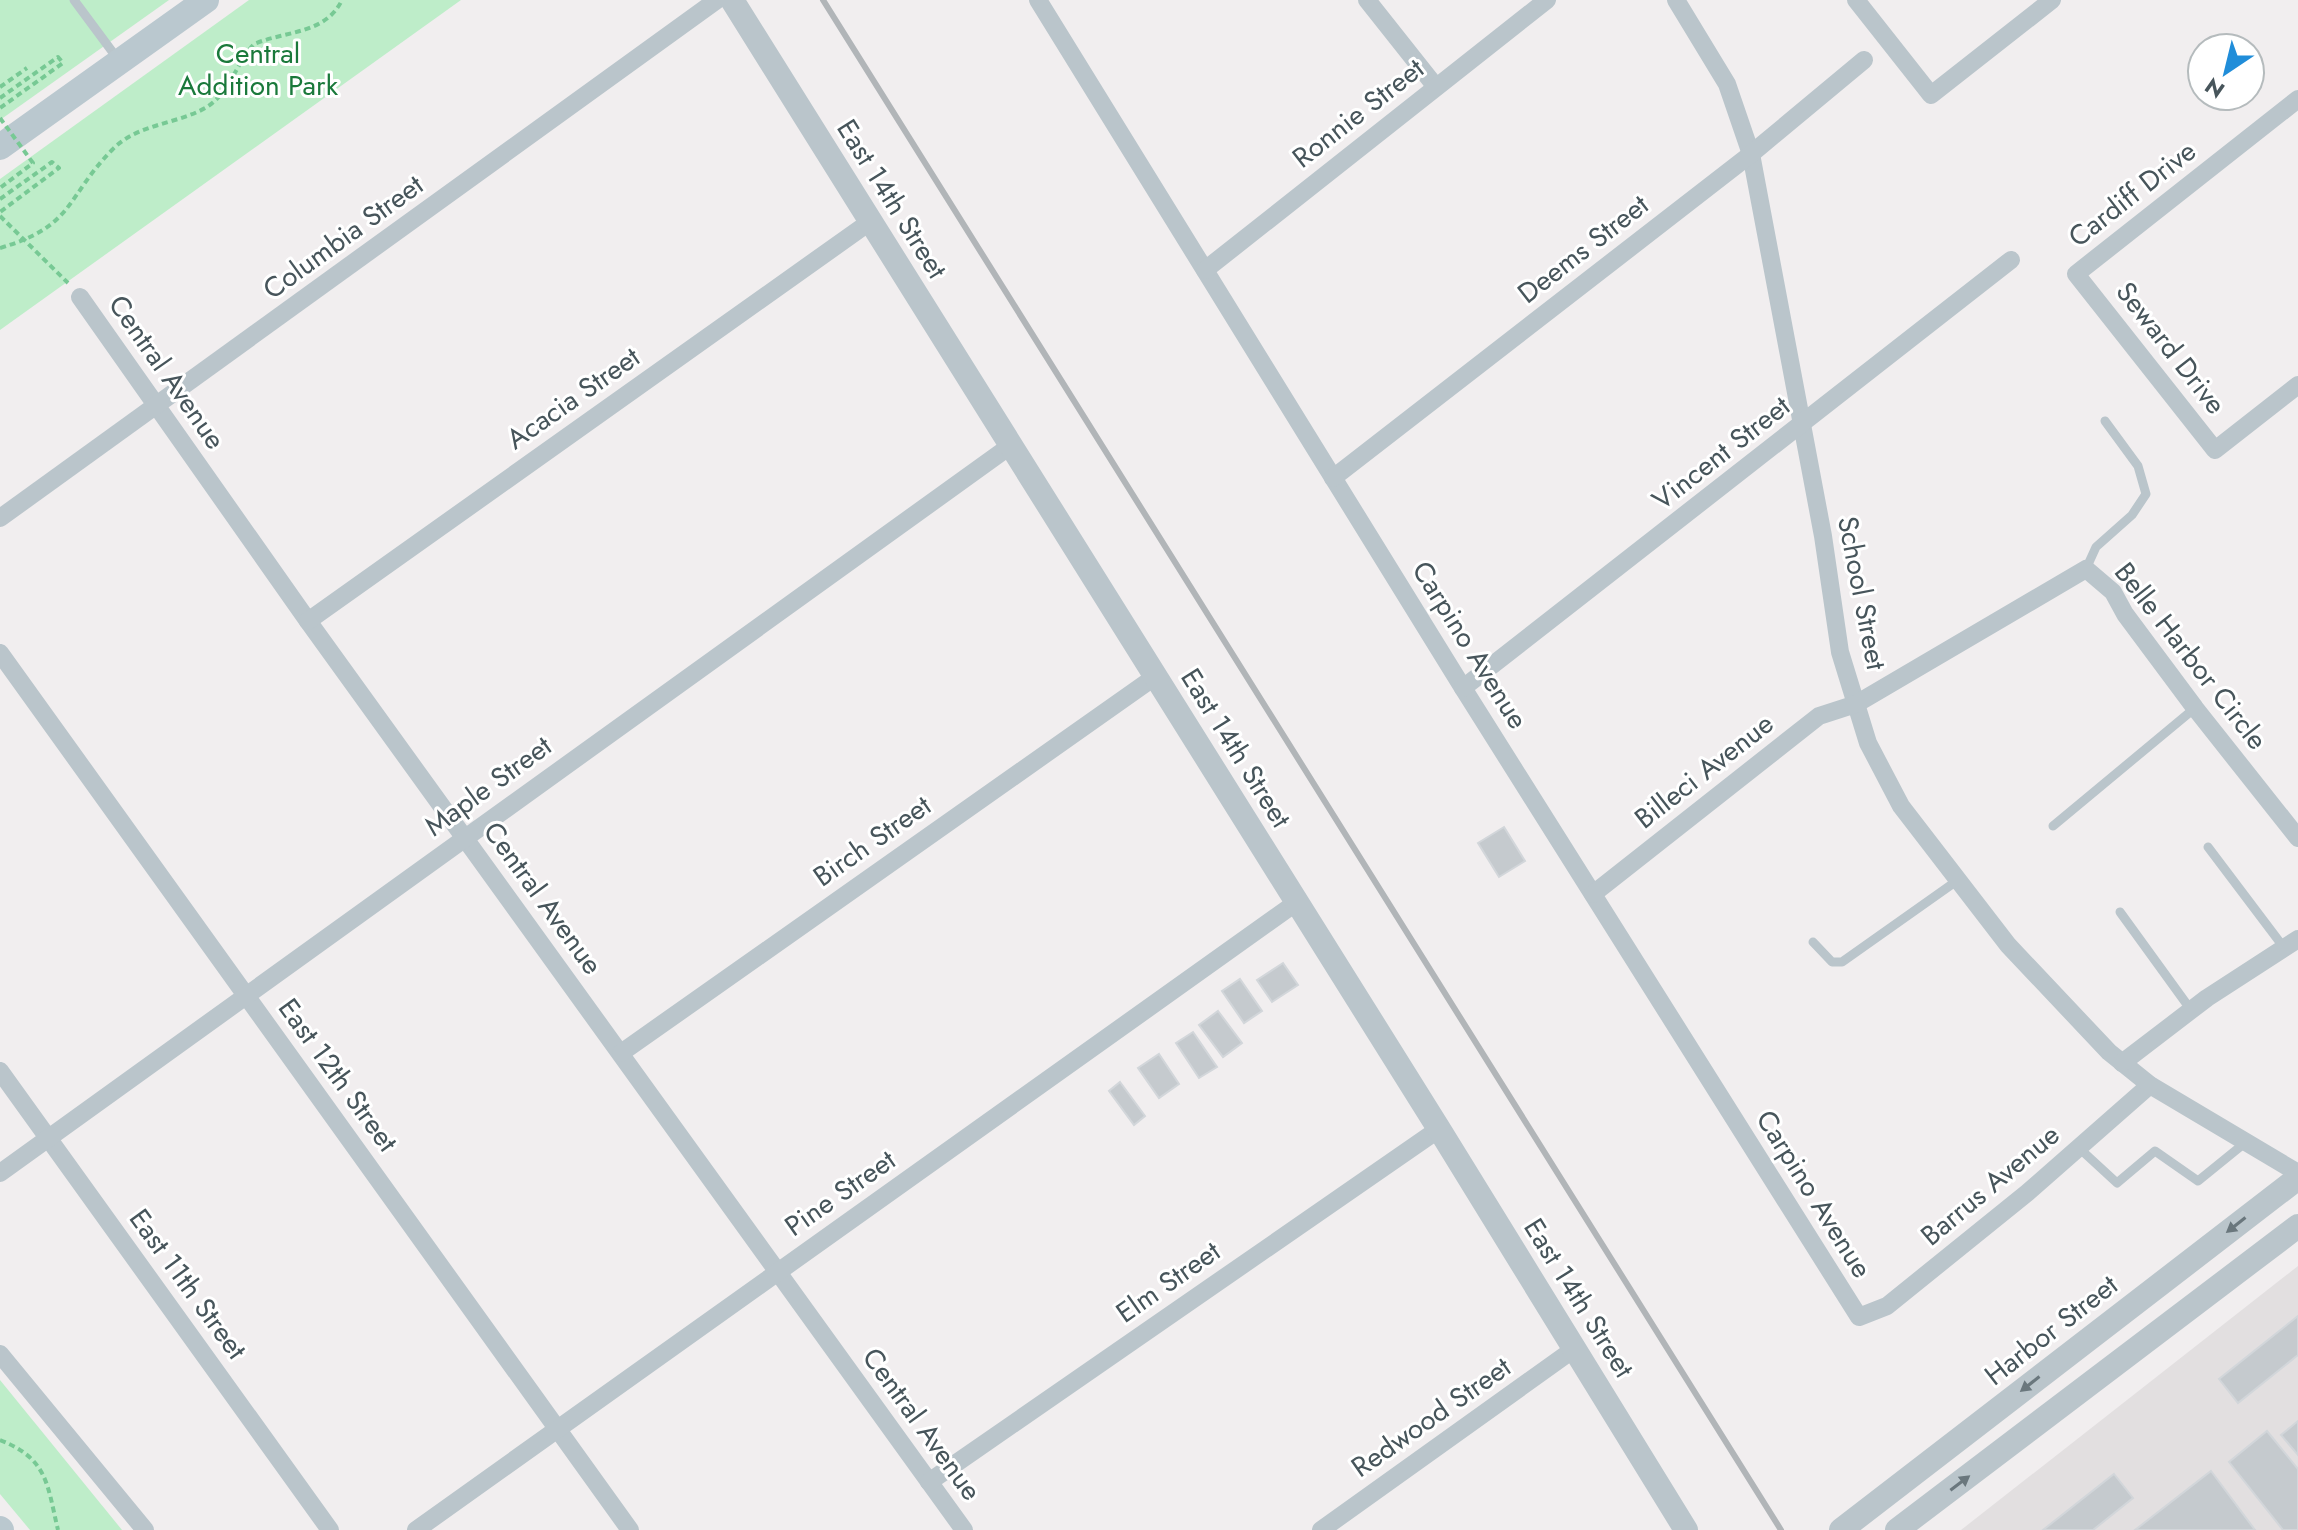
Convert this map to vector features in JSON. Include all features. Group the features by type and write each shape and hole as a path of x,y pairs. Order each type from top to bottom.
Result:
{"main road":[{"path":"0,147 206,0"}],"street":[{"name":"Columbia Street","path":"0,518 717,0"},
{"name":"East 14th Street","path":"732,0 1439,1129 1686,1530"},
{"name":"Carpino Avenue","path":"1038,0 1463,688 1859,1317"},
{"path":"1367,0 1436,87"},
{"name":"Ronnie Street","path":"1205,270 1547,0"},
{"name":"School Street","path":"1676,0 1727,84 1751,154 1802,425 1840,652 1868,743 1901,806 2054,997 2122,1063 2150,1085 2298,1175"},
{"path":"1856,0 1931,95 2052,0"},
{"name":"Deems Street","path":"1333,478 1751,154 1864,60"},
{"name":"Cardiff Drive","path":"2076,274 2298,99"},
{"name":"Acacia Street","path":"308,621 871,221"},
{"name":"Vincent Street","path":"1463,688 2011,260"},
{"name":"Seward Drive","path":"2076,274 2215,450 2298,385"},
{"name":"Central Avenue","path":"80,297 308,621 964,1530"},
{"name":"Maple Street","path":"0,1173 1010,446"},
{"name":"Belle Harbor Circle","path":"1856,704 2086,569 2113,592 2125,614 2195,708 2298,838"},
{"name":"East 12th Street","path":"0,653 630,1530"},
{"name":"Birch Street","path":"621,1053 1156,676"},
{"name":"Billeci Avenue","path":"1593,894 1819,716 1856,704"},
{"name":"Pine Street","path":"416,1530 1297,902"},
{"path":"2122,1063 2191,1010 2292,944"},
{"name":"East 11th Street","path":"0,1071 330,1530"},
{"name":"Barrus Avenue","path":"1859,1317 1887,1306 2079,1148 2150,1085"},
{"name":"Elm Street","path":"929,1482 1439,1129"},
{"name":"Harbor Street","path":"1841,1530 2298,1175"},
{"path":"1897,1530 2298,1226"},
{"name":"Redwood Street","path":"1321,1530 1574,1349"},
{"path":"0,1354 145,1530"}],"lane":[{"path":"74,0 119,61"},
{"path":"2086,569 2096,547 2132,515 2146,494 2138,466 2105,421"},
{"path":"2053,826 2195,708"},
{"path":"2208,847 2292,944"},
{"path":"1813,942 1832,962 1842,962 1958,880"},
{"path":"2120,912 2191,1010"},
{"path":"2079,1148 2117,1183 2155,1151 2198,1181 2246,1142"}],"path":[{"path":"0,248 27,240 60,220 112,150 133,133 206,107 221,95 254,44 321,23 336,12 342,0"},
{"path":"0,98 58,57 63,63 0,108"},
{"path":"0,87 27,68"},
{"path":"0,118 33,163 0,188"},
{"path":"0,199 52,162 59,168 0,214 80,297"},
{"path":"0,1440 22,1449 38,1463 46,1480 58,1530"}],"shaded area":[{"path":"2298,1266 2298,1530 1961,1530"}],"green space":[{"path":"0,0 169,0 0,120"},
{"name":"Central Addition Park","path":"249,0 461,0 0,330 0,179"},
{"path":"0,1380 122,1530 30,1530 0,1494"}],"building":[{"path":"1504,827 1525,861 1499,877 1478,843"},
{"path":"1283,963 1298,985 1272,1002 1257,980"},
{"path":"1240,979 1262,1011 1244,1023 1222,991"},
{"path":"1218,1011 1242,1043 1223,1057 1199,1025"},
{"path":"1193,1032 1217,1067 1199,1078 1176,1043"},
{"path":"1159,1054 1179,1084 1159,1098 1138,1068"},
{"path":"1120,1082 1145,1116 1134,1125 1109,1091"},
{"path":"2298,1316 2298,1355 2238,1403 2219,1379"},
{"path":"2298,1421 2298,1455 2281,1435"},
{"path":"2267,1431 2298,1469 2298,1530 2283,1530 2229,1462"},
{"path":"2211,1471 2255,1530 2135,1530"},
{"path":"2114,1474 2133,1498 2093,1530 2043,1530"}],"railway":[{"path":"823,0 1781,1530"}]}
